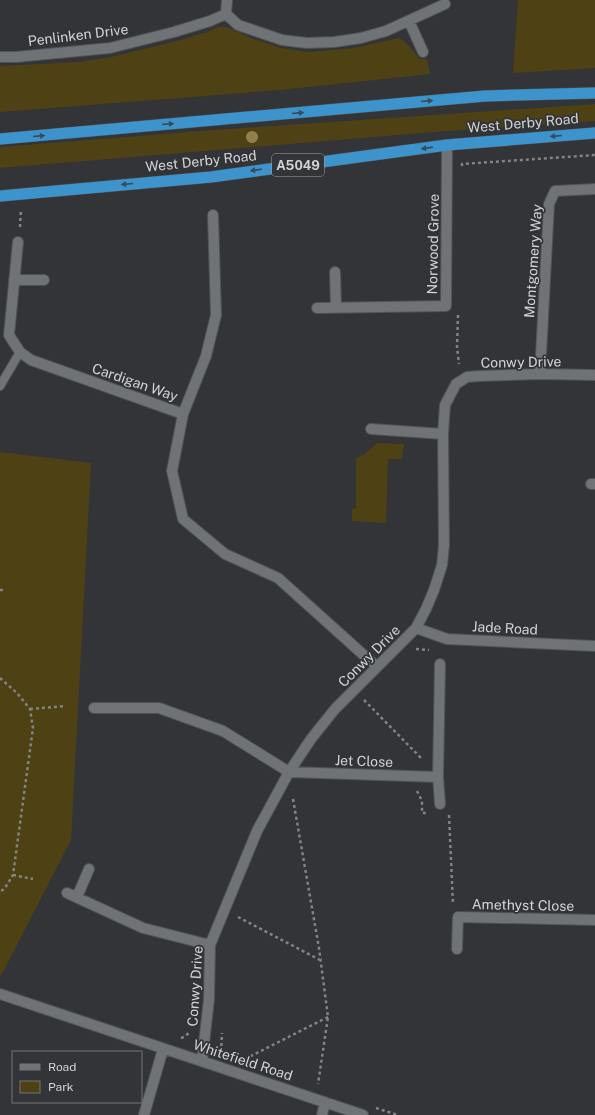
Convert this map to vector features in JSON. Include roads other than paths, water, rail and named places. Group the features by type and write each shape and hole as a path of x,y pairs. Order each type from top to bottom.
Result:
{"highway":[{"name":"West Derby Road","path":"0,139 485,96 595,92"},
{"name":"West Derby Road","path":"0,196 210,177 447,145 595,133"}],"street":[{"path":"227,0 226,14 238,24 282,40 307,43 334,42 361,38 386,31 445,4"},
{"name":"Penlinken Drive","path":"0,57 16,57 110,48 174,32 210,21 226,14"},
{"path":"409,21 423,52"},
{"name":"Norwood Grove","path":"317,308 446,306 447,145"},
{"name":"Montgomery Way","path":"540,374 549,204 555,191 595,189"},
{"path":"183,414 206,356 216,315 213,215"},
{"name":"Cardigan Way","path":"18,242 9,335 20,352 31,360 183,414 172,471 183,519 225,554 278,578 377,667"},
{"path":"335,272 336,307"},
{"path":"14,280 44,280"},
{"name":"Conwy Drive","path":"202,1061 209,999 210,945 257,832 289,772 311,739 335,709 416,628 434,590 442,565 444,523 445,405 456,384 467,378 540,374 595,375"},
{"path":"370,429 444,434"},
{"name":"Jade Road","path":"416,628 447,639 595,646"},
{"path":"440,664 438,777 440,804"},
{"path":"94,708 159,708 224,732 289,772"},
{"name":"Jet Close","path":"289,772 438,777"},
{"path":"77,897 89,869"},
{"path":"67,893 143,928 210,945"},
{"name":"Amethyst Close","path":"457,949 458,918 595,920"},
{"name":"Whitefield Road","path":"0,994 363,1115"},
{"path":"144,1115 162,1049"},
{"path":"322,1115 325,1102"}],"lane":[{"path":"0,386 20,352"}]}
